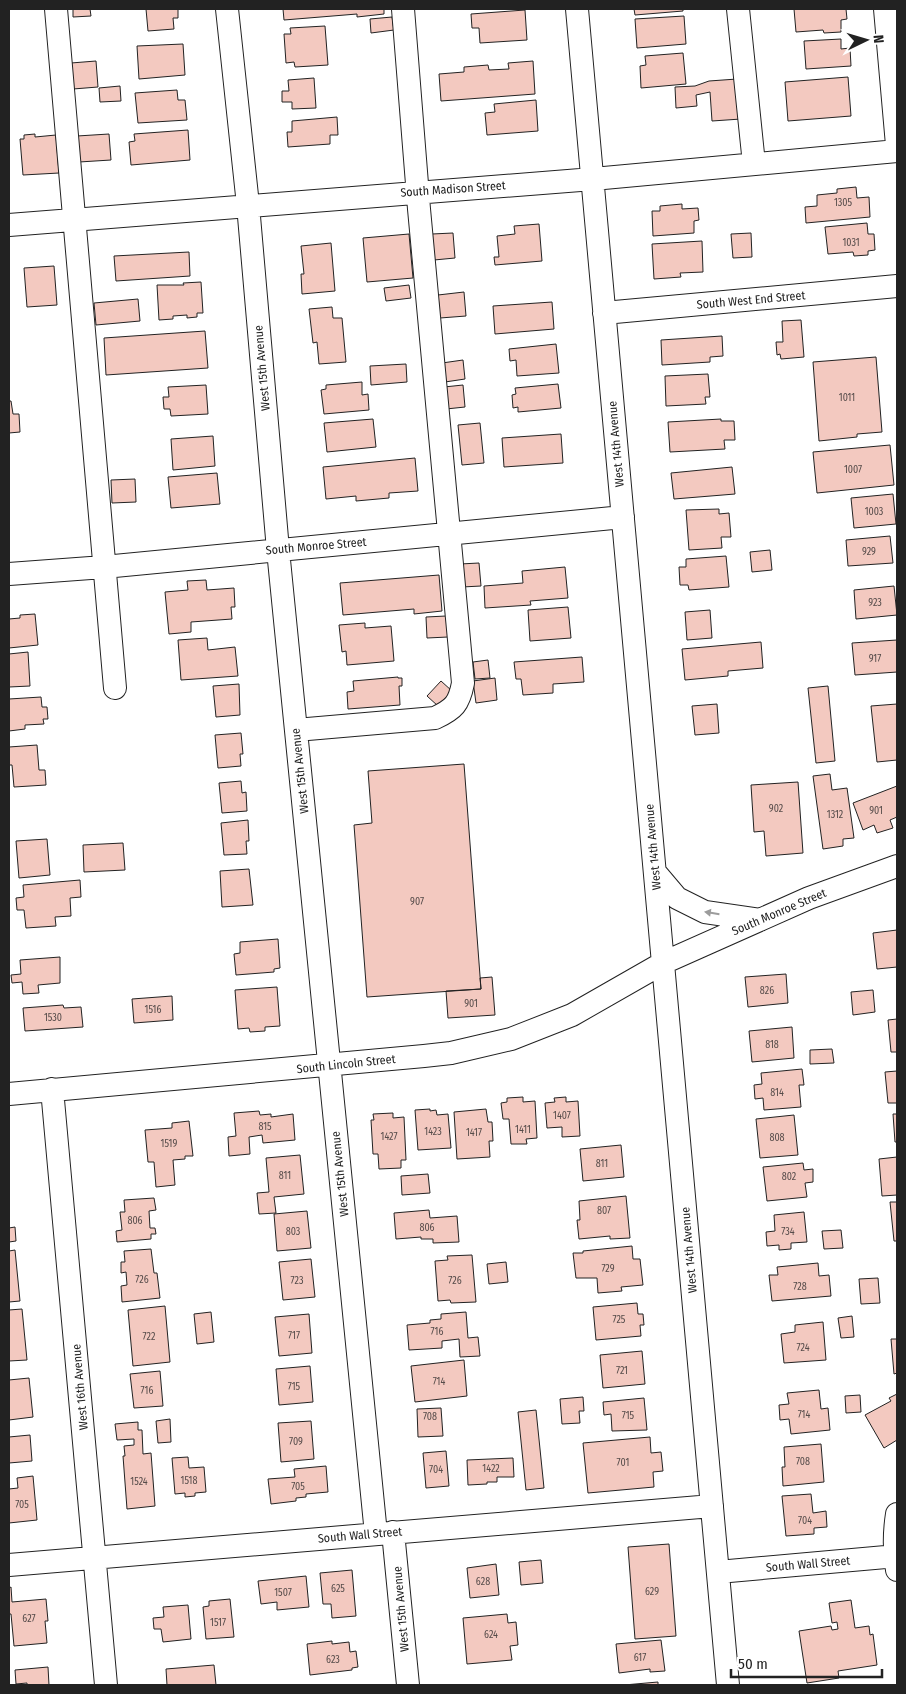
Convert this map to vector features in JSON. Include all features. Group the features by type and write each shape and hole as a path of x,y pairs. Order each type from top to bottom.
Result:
{"street":[{"path":"56,9 115,688"},
{"name":"West 15th Avenue","path":"227,9 248,205 278,550 330,1066 384,1533 408,1685"},
{"path":"296,730 435,718 451,710 460,698 463,683 403,9"},
{"name":"West 14th Avenue","path":"577,9 728,1685"},
{"path":"738,9 754,164"},
{"path":"885,9 897,144"},
{"name":"South Madison Street","path":"9,224 593,179 897,151"},
{"name":"South West End Street","path":"604,313 897,286"},
{"name":"South Monroe Street","path":"9,574 104,567 623,517"},
{"name":"South Monroe Street","path":"663,963 809,898 897,866"},
{"path":"655,872 677,898 704,912 760,920"},
{"name":"South Lincoln Street","path":"9,1094 330,1066 451,1053 511,1039 572,1015 663,963"},
{"name":"West 16th Avenue","path":"52,1089 106,1685"},
{"name":"South Wall Street","path":"9,1565 712,1506"},
{"path":"897,1514 895,1528 897,1561"},
{"name":"South Wall Street","path":"718,1572 897,1561"}],"building":[{"path":"73,9 90,9 91,16 73,17"},
{"path":"146,9 178,9 178,18 173,18 174,29 148,31"},
{"path":"283,9 384,9 384,14 357,17 357,14 284,20"},
{"path":"634,9 683,9 683,11 635,15"},
{"path":"794,9 846,9 847,19 841,20 841,32 824,33 823,30 796,32"},
{"path":"525,10 527,40 480,43 479,28 472,28 471,14"},
{"path":"684,16 686,44 637,48 635,19"},
{"path":"392,17 394,30 371,33 370,19"},
{"path":"325,26 328,65 295,67 294,62 286,63 284,34 291,34 290,28"},
{"path":"841,39 841,49 850,48 851,66 806,69 804,41"},
{"path":"183,44 185,75 139,79 137,46"},
{"path":"683,53 686,84 641,88 640,66 646,65 645,56"},
{"path":"96,61 98,87 73,89 71,63"},
{"path":"533,61 535,94 441,101 439,74 464,72 464,67 488,65 489,70 509,69 508,63"},
{"path":"848,77 851,116 788,121 785,82"},
{"path":"314,78 316,108 292,109 292,102 282,102 282,91 289,91 288,80"},
{"path":"737,79 741,119 712,121 710,92 696,95 697,106 676,108 675,87 695,86 709,81"},
{"path":"120,86 121,101 100,102 99,88"},
{"path":"177,90 178,100 185,100 187,120 138,123 135,93"},
{"path":"536,100 538,131 487,135 485,113 495,112 494,104"},
{"path":"337,117 338,135 330,135 330,144 288,147 287,132 292,132 292,121"},
{"path":"188,130 190,160 131,165 129,142 135,141 134,134"},
{"path":"35,134 35,137 56,135 59,173 23,175 20,139 24,139 24,135"},
{"path":"109,134 111,160 79,162 77,136"},
{"path":"856,187 857,198 869,197 870,217 806,223 805,207 817,206 817,195 837,193 837,189"},
{"path":"682,204 682,209 698,208 699,220 694,221 694,233 653,236 652,211 660,211 660,206"},
{"path":"867,223 868,234 874,234 875,250 868,251 868,255 854,256 853,252 828,254 825,227"},
{"path":"539,224 542,261 495,265 494,257 499,257 497,236 515,234 514,226"},
{"path":"453,233 455,258 434,260 432,234"},
{"path":"751,233 752,257 733,258 731,234"},
{"path":"409,234 413,278 367,282 363,238"},
{"path":"702,241 703,272 680,273 681,277 654,279 652,244"},
{"path":"331,243 335,291 302,294 301,274 304,274 301,246"},
{"path":"189,252 190,276 116,281 114,256"},
{"path":"54,266 57,305 27,307 24,268"},
{"path":"201,282 203,313 197,313 197,317 187,318 187,315 173,316 173,319 159,320 157,285 184,285 183,283"},
{"path":"409,285 411,298 386,301 384,288"},
{"path":"464,292 466,316 440,318 438,295"},
{"path":"138,299 140,321 96,325 94,303"},
{"path":"552,302 554,329 495,334 493,306"},
{"path":"332,307 333,318 342,318 346,362 319,364 317,342 313,343 309,309"},
{"path":"801,320 804,357 781,359 780,354 777,355 776,342 783,342 782,321"},
{"path":"205,331 208,368 106,375 104,338"},
{"path":"722,336 723,356 710,357 710,362 662,365 661,340"},
{"path":"556,344 559,373 517,376 516,360 510,361 509,349"},
{"path":"876,357 882,432 857,434 857,437 819,441 813,362"},
{"path":"463,360 465,379 445,382 442,363"},
{"path":"406,364 407,382 371,385 370,366"},
{"path":"708,374 710,397 705,397 706,404 666,406 665,376"},
{"path":"362,382 362,395 368,394 369,410 324,414 321,390 326,389 326,385"},
{"path":"558,384 561,408 518,412 518,407 513,408 512,395 516,394 515,388"},
{"path":"206,385 208,414 171,416 170,409 164,409 163,397 169,397 168,387"},
{"path":"463,385 465,407 446,409 444,387"},
{"path":"9,401 11,401 13,414 19,414 20,432 9,433"},
{"path":"373,419 376,447 327,452 324,423"},
{"path":"721,419 721,421 734,421 735,440 724,440 725,449 670,452 668,422"},
{"path":"480,423 484,463 462,465 458,425"},
{"path":"561,434 563,463 504,467 502,438"},
{"path":"213,436 215,466 173,470 171,439"},
{"path":"890,445 894,485 817,493 813,452"},
{"path":"415,458 418,491 389,493 389,498 356,501 356,496 326,499 323,467"},
{"path":"732,467 735,494 674,499 671,473"},
{"path":"217,473 220,504 171,508 168,477"},
{"path":"135,479 136,502 112,503 111,480"},
{"path":"893,494 896,524 854,528 851,498"},
{"path":"719,509 719,514 729,513 731,537 721,537 722,548 689,550 686,510"},
{"path":"890,536 893,563 848,566 846,540"},
{"path":"770,550 772,570 752,572 750,552"},
{"path":"726,556 729,587 689,590 688,585 680,585 679,567 686,567 686,559"},
{"path":"479,563 481,586 462,587 460,564"},
{"path":"565,567 568,598 530,601 531,605 485,608 484,586 523,583 522,571"},
{"path":"439,575 442,611 414,614 414,609 343,615 340,583"},
{"path":"206,580 207,590 234,588 235,607 231,607 232,619 191,622 191,632 169,634 165,592 188,590 187,581"},
{"path":"894,586 897,615 856,619 854,590"},
{"path":"568,607 571,638 530,641 528,610"},
{"path":"710,610 712,638 687,640 685,612"},
{"path":"35,614 38,645 9,648 9,619 20,618 20,615"},
{"path":"446,616 448,637 427,638 426,617"},
{"path":"365,623 365,628 391,626 394,661 347,665 346,651 342,652 339,625"},
{"path":"207,638 208,650 235,647 238,676 181,680 178,640"},
{"path":"897,640 897,672 855,675 852,643"},
{"path":"761,642 763,668 728,671 728,676 685,680 682,649"},
{"path":"28,652 30,686 9,687 9,654"},
{"path":"582,657 584,682 553,684 553,693 523,695 521,679 516,679 514,662"},
{"path":"488,660 490,678 475,679 473,662"},
{"path":"402,678 402,686 399,686 400,705 348,709 347,692 354,691 353,681"},
{"path":"495,678 497,700 476,703 473,681"},
{"path":"441,681 452,691 438,706 427,696"},
{"path":"239,684 240,715 216,717 213,686"},
{"path":"828,686 835,761 816,763 808,688"},
{"path":"41,697 42,707 47,707 48,719 43,719 44,724 25,725 25,729 9,731 9,699"},
{"path":"717,704 719,733 695,735 692,706"},
{"path":"897,704 897,760 877,762 871,706"},
{"path":"241,733 243,754 240,754 241,766 218,768 215,735"},
{"path":"37,745 39,770 45,770 46,785 14,787 12,765 9,765 9,747"},
{"path":"464,764 481,989 367,997 354,825 372,823 368,771"},
{"path":"830,774 832,790 847,788 854,838 843,839 843,846 823,849 813,776"},
{"path":"241,781 242,793 246,792 247,811 222,813 219,783"},
{"path":"798,782 803,853 766,856 764,831 754,832 751,785"},
{"path":"897,786 897,817 890,820 893,828 877,833 874,825 863,830 853,803"},
{"path":"248,820 249,841 246,841 247,854 224,855 221,823"},
{"path":"47,839 50,875 19,878 16,841"},
{"path":"123,843 125,870 84,872 83,845"},
{"path":"249,869 253,905 222,907 220,871"},
{"path":"80,880 81,897 70,898 71,916 55,917 56,926 26,928 24,910 17,910 16,898 24,897 23,885"},
{"path":"897,930 897,967 877,969 873,933"},
{"path":"278,939 280,968 274,969 274,972 236,975 234,954 240,953 240,942"},
{"path":"60,957 60,983 38,985 39,993 23,994 22,982 12,983 11,975 21,974 20,960"},
{"path":"786,974 788,1003 748,1007 745,977"},
{"path":"492,977 495,1015 448,1018 446,991 481,989 480,978"},
{"path":"277,987 280,1026 265,1027 265,1031 250,1032 249,1028 238,1029 235,990"},
{"path":"873,990 875,1012 853,1015 851,992"},
{"path":"172,996 173,1020 134,1023 132,999"},
{"path":"63,1005 64,1008 81,1007 83,1027 25,1031 23,1008"},
{"path":"897,1019 897,1052 891,1052 888,1020"},
{"path":"792,1027 794,1058 752,1062 749,1031"},
{"path":"832,1049 834,1063 810,1064 810,1050"},
{"path":"802,1069 804,1085 799,1085 801,1107 764,1110 763,1098 755,1099 754,1085 762,1084 761,1073"},
{"path":"897,1071 897,1103 888,1103 885,1072"},
{"path":"523,1097 523,1102 535,1101 537,1138 526,1139 527,1144 511,1144 509,1119 503,1119 501,1103 507,1102 507,1098"},
{"path":"566,1097 566,1102 578,1101 580,1136 562,1137 562,1127 547,1128 545,1103 555,1102 554,1098"},
{"path":"430,1109 430,1111 436,1110 437,1115 448,1114 451,1148 418,1150 415,1110"},
{"path":"486,1109 488,1122 492,1122 493,1141 489,1141 490,1157 457,1159 454,1112"},
{"path":"259,1111 260,1115 271,1114 271,1117 293,1114 295,1140 263,1143 262,1135 249,1137 250,1154 229,1156 228,1137 236,1136 234,1113"},
{"path":"393,1113 393,1118 404,1117 406,1160 401,1160 401,1168 379,1169 378,1154 373,1154 371,1120 374,1120 373,1114"},
{"path":"893,1114 897,1114 897,1142 895,1142"},
{"path":"794,1115 798,1155 760,1158 756,1119"},
{"path":"189,1121 193,1156 185,1156 185,1159 173,1160 175,1185 156,1187 154,1162 148,1162 145,1130 172,1128 172,1123"},
{"path":"621,1145 624,1177 583,1181 580,1149"},
{"path":"300,1155 304,1194 274,1197 276,1213 259,1214 257,1193 269,1192 266,1158"},
{"path":"897,1157 897,1195 882,1196 879,1159"},
{"path":"803,1163 804,1170 813,1169 813,1182 805,1183 807,1197 767,1201 763,1167"},
{"path":"428,1174 430,1193 402,1195 401,1176"},
{"path":"626,1196 630,1238 610,1239 610,1236 579,1239 577,1220 580,1220 579,1201"},
{"path":"154,1198 156,1210 149,1211 150,1228 155,1228 156,1234 151,1234 151,1239 117,1242 116,1231 122,1230 120,1212 125,1212 124,1200"},
{"path":"890,1202 897,1202 897,1241 894,1241"},
{"path":"429,1210 430,1218 457,1216 459,1242 433,1243 433,1239 421,1239 421,1237 396,1239 394,1213"},
{"path":"307,1211 311,1248 277,1251 274,1214"},
{"path":"804,1212 807,1242 791,1243 791,1249 779,1250 779,1245 767,1246 766,1232 775,1231 774,1215"},
{"path":"15,1227 16,1241 9,1242 9,1228"},
{"path":"841,1230 843,1248 824,1249 822,1231"},
{"path":"632,1246 633,1259 640,1259 643,1285 621,1287 622,1291 598,1293 597,1278 576,1278 573,1253"},
{"path":"151,1249 154,1273 157,1273 160,1298 122,1302 121,1286 127,1285 126,1272 121,1273 121,1262 125,1262 124,1251"},
{"path":"15,1250 20,1301 9,1302 9,1251"},
{"path":"472,1255 476,1302 451,1303 450,1300 438,1301 435,1261 448,1260 447,1256"},
{"path":"311,1259 315,1297 283,1300 279,1262"},
{"path":"506,1262 508,1282 489,1284 487,1264"},
{"path":"818,1263 819,1276 829,1275 831,1296 772,1301 769,1275 778,1275 777,1267"},
{"path":"878,1278 880,1303 861,1304 859,1279"},
{"path":"637,1303 638,1314 643,1314 644,1325 640,1325 641,1336 596,1340 593,1307"},
{"path":"165,1306 170,1362 133,1366 128,1310"},
{"path":"22,1309 27,1360 9,1361 9,1310"},
{"path":"211,1312 214,1342 197,1344 194,1314"},
{"path":"466,1312 468,1338 478,1337 480,1356 460,1357 459,1339 442,1341 442,1348 409,1350 407,1325 430,1323 430,1320 441,1319 441,1314"},
{"path":"309,1314 312,1353 279,1356 275,1317"},
{"path":"852,1316 854,1337 841,1338 838,1318"},
{"path":"823,1322 826,1360 784,1363 781,1334 795,1332 795,1325"},
{"path":"891,1339 897,1339 897,1373 894,1374"},
{"path":"642,1351 645,1384 603,1388 600,1355"},
{"path":"464,1360 467,1396 415,1402 411,1366"},
{"path":"310,1366 313,1402 279,1405 276,1369"},
{"path":"160,1371 163,1406 134,1408 130,1374"},
{"path":"29,1378 33,1417 9,1420 9,1380"},
{"path":"819,1390 821,1409 828,1408 830,1430 791,1434 789,1419 780,1420 779,1405 789,1404 787,1393"},
{"path":"897,1394 897,1440 884,1448 865,1415 891,1401 889,1398"},
{"path":"860,1395 861,1412 846,1413 845,1396"},
{"path":"583,1397 584,1411 579,1411 580,1423 562,1424 560,1399"},
{"path":"644,1398 647,1430 612,1431 611,1414 604,1415 603,1402"},
{"path":"441,1408 443,1436 418,1437 417,1409"},
{"path":"536,1410 544,1488 526,1490 518,1412"},
{"path":"170,1419 171,1442 158,1443 156,1421"},
{"path":"311,1421 314,1459 281,1462 278,1423"},
{"path":"138,1422 138,1430 142,1430 143,1454 151,1453 155,1506 127,1509 124,1446 134,1445 134,1439 117,1440 115,1424"},
{"path":"30,1435 32,1461 9,1463 9,1437"},
{"path":"650,1437 651,1453 661,1452 663,1471 653,1472 654,1487 588,1493 583,1443"},
{"path":"821,1444 824,1482 783,1486 782,1467 785,1467 784,1447"},
{"path":"446,1451 449,1486 426,1488 423,1453"},
{"path":"188,1457 189,1468 204,1467 206,1492 195,1493 195,1496 185,1497 185,1493 175,1494 172,1458"},
{"path":"513,1458 514,1477 497,1477 497,1482 468,1485 467,1460"},
{"path":"326,1466 328,1492 306,1494 306,1497 296,1498 296,1501 271,1504 268,1479 295,1477 294,1469"},
{"path":"33,1476 37,1520 9,1523 9,1489 18,1488 17,1478"},
{"path":"811,1494 813,1513 826,1511 827,1527 814,1528 814,1534 786,1536 782,1496"},
{"path":"669,1544 676,1636 635,1639 628,1547"},
{"path":"541,1560 543,1583 521,1585 519,1562"},
{"path":"496,1564 499,1595 470,1598 467,1568"},
{"path":"352,1570 356,1616 332,1618 331,1604 323,1604 320,1573"},
{"path":"306,1576 309,1607 277,1610 277,1602 261,1604 258,1581"},
{"path":"11,1587 12,1602 46,1599 47,1643 14,1646 11,1614 9,1614 9,1588"},
{"path":"230,1599 234,1637 206,1639 203,1607 209,1606 209,1601"},
{"path":"851,1600 855,1628 869,1626 870,1635 873,1634 877,1665 838,1671 839,1678 807,1683 799,1631 831,1626 832,1630 838,1629 837,1622 832,1623 829,1603"},
{"path":"188,1605 191,1639 163,1642 161,1629 154,1629 153,1618 164,1617 163,1607"},
{"path":"507,1614 508,1623 516,1622 518,1645 510,1646 512,1660 467,1664 463,1618"},
{"path":"661,1640 665,1671 650,1672 650,1669 619,1673 616,1644"},
{"path":"332,1641 332,1644 349,1642 350,1652 356,1651 358,1667 352,1668 352,1670 310,1675 307,1644"},
{"path":"214,1665 216,1685 167,1685 166,1669"},
{"path":"48,1667 49,1685 16,1684 15,1670"},
{"path":"658,1682 658,1685 624,1685"}]}
